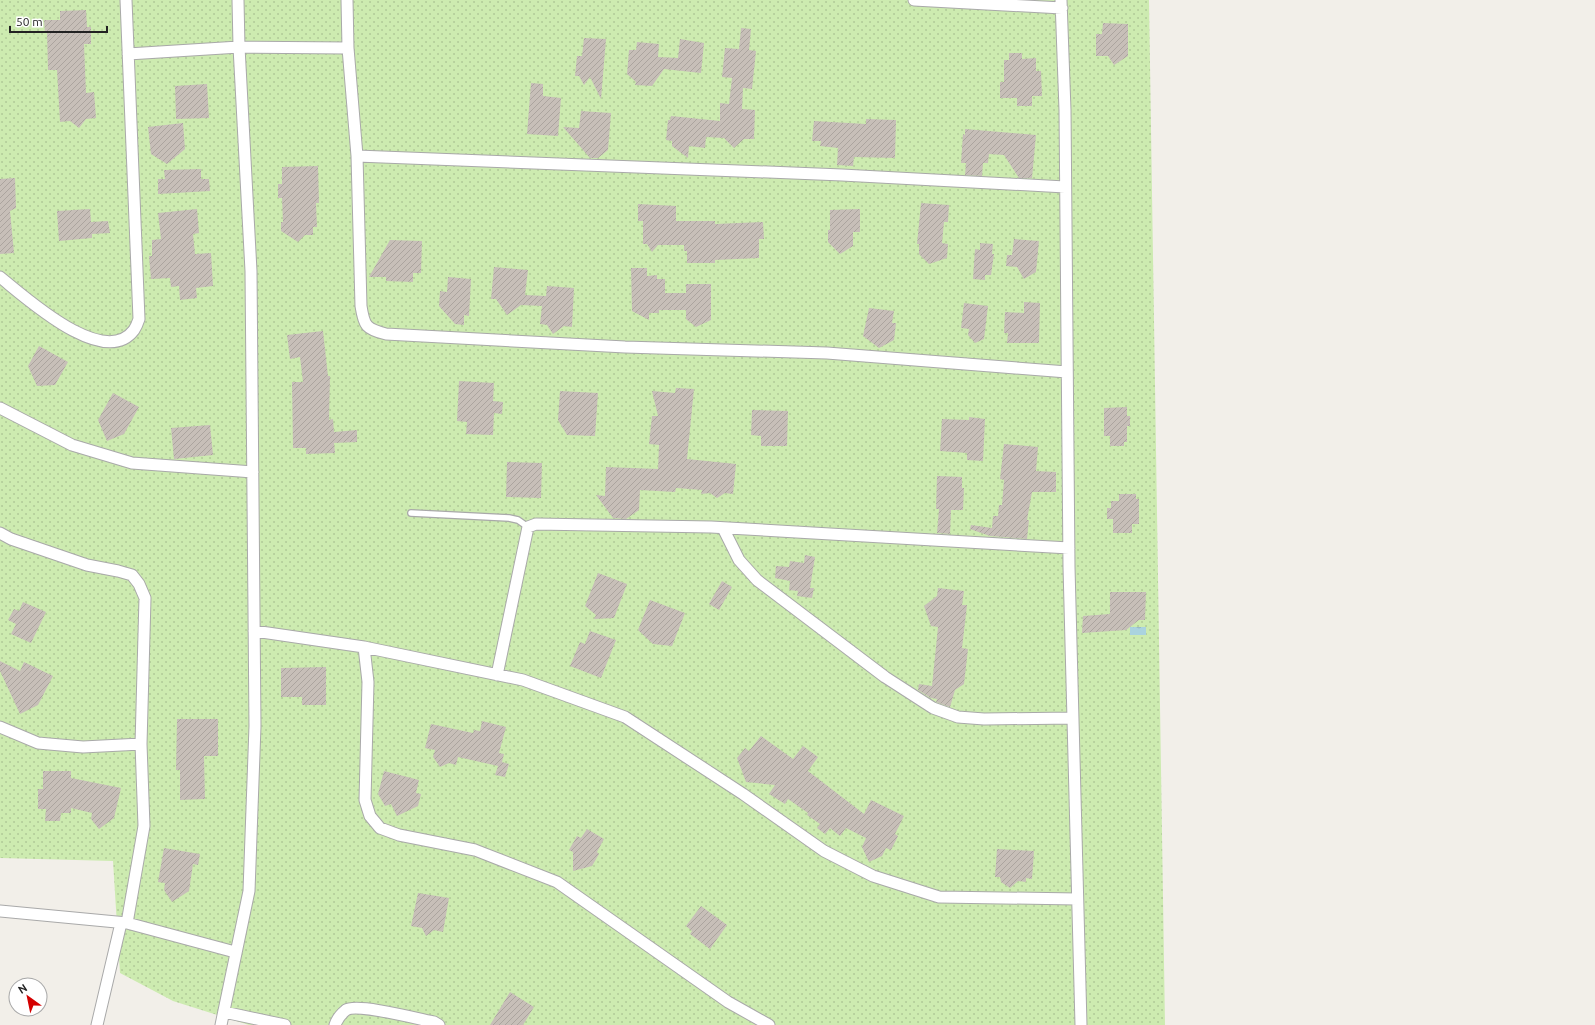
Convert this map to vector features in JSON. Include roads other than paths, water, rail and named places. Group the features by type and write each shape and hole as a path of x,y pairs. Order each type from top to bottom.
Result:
{"street":[{"path":"0,277 39,308 76,333 96,340 113,341 124,338 134,331 140,319 126,0"},
{"path":"221,1025 249,891 255,726 251,271 239,47 238,0"},
{"path":"347,0 348,48 357,156 360,306 364,322 374,331 386,334 625,347 827,353 1067,372"},
{"path":"914,0 1062,4 1066,187 1069,548 1080,1025"},
{"path":"128,54 239,47 348,48"},
{"path":"357,156 842,175 1066,187"},
{"path":"0,408 72,445 132,464 252,472"},
{"path":"497,675 528,527 536,524 723,528 1069,548"},
{"path":"723,528 738,560 757,580 885,677 933,708 958,717 984,719 1073,718"},
{"path":"0,533 11,539 87,565 118,570 132,575 139,584 145,598 141,744 144,826 124,923 97,1025"},
{"path":"254,631 364,647 523,680 625,717 743,794 824,851 873,876 939,897 1077,899"},
{"path":"364,647 368,682 365,800 370,816 380,828 399,835 475,850 557,882 728,1002 769,1025"},
{"path":"0,727 38,743 83,747 141,744"},
{"path":"0,911 124,923 236,952"},
{"path":"335,1025 337,1020 347,1010 361,1008 434,1022 439,1025"},
{"path":"224,1012 285,1025"}],"lane":[{"path":"411,513 509,518 518,520 528,527"}],"water":[{"path":"1130,627 1146,627 1146,635 1130,635"}]}
